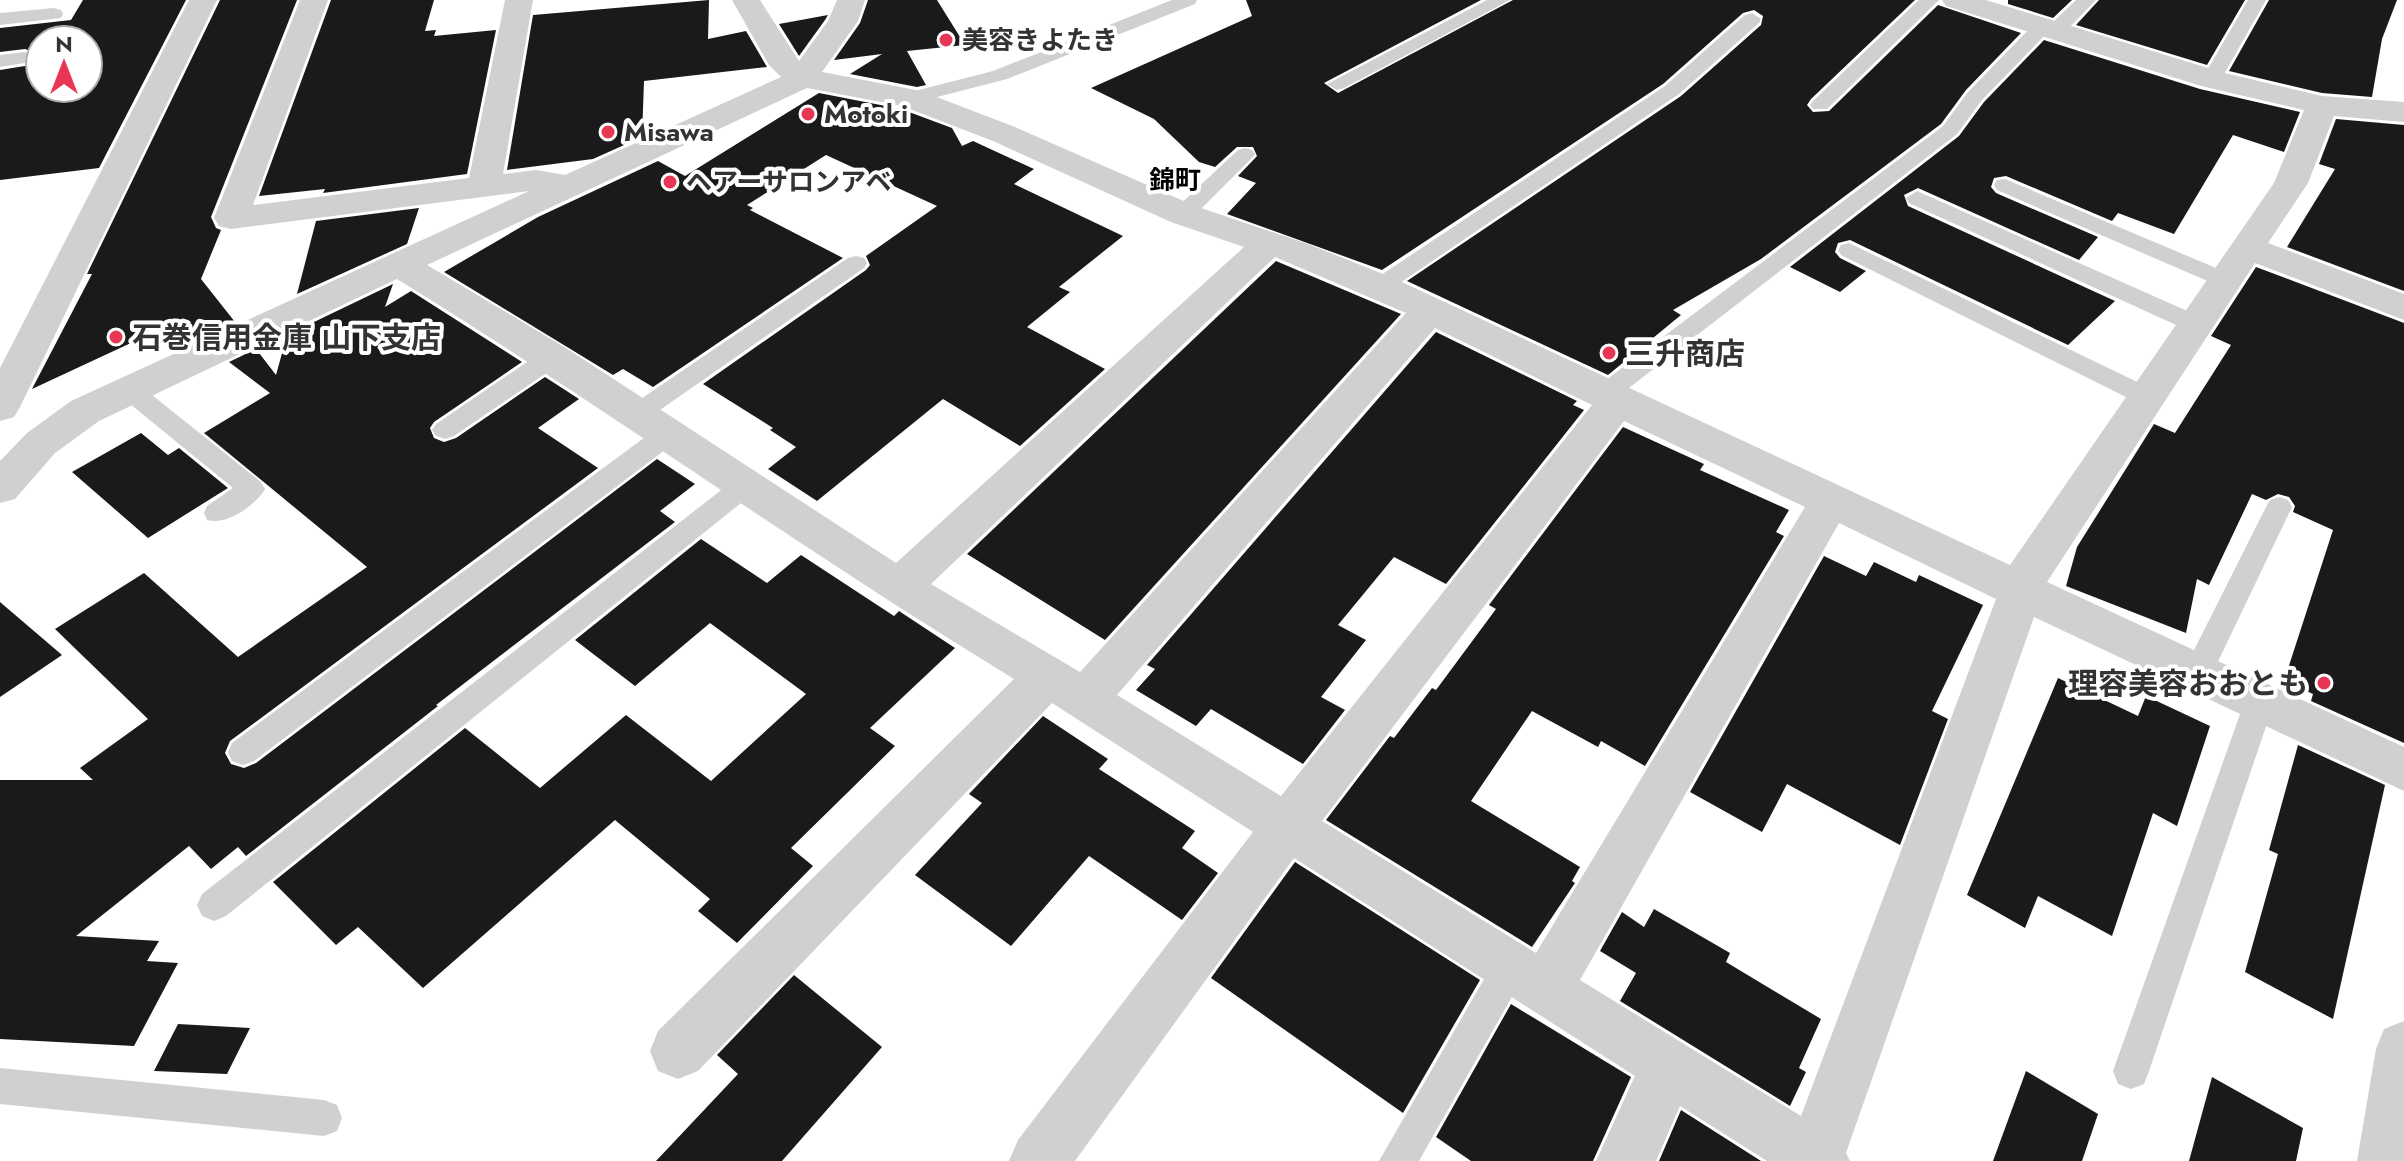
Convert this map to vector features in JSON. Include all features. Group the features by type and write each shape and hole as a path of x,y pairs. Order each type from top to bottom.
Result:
{"street":[{"path":"0,407 203,0"},
{"path":"314,0 231,218 536,180 571,184"},
{"path":"484,187 519,0"},
{"path":"746,0 784,65 803,78 910,98 1004,134 1183,214 1380,286 1610,398 2404,770"},
{"path":"0,488 41,443 85,411 128,389 803,78 843,21 851,0"},
{"path":"1956,0 2212,79 2322,105 2404,112"},
{"path":"397,263 552,357 899,587 1066,687 1818,1160 2029,570 2291,183 2322,105"},
{"path":"899,587 1269,243"},
{"path":"2238,264 2404,308"},
{"path":"678,1051 1066,687 1430,310"},
{"path":"1039,1161 1610,398"},
{"path":"1528,978 1830,501"},
{"path":"2387,1161 2404,1049"},
{"path":"1626,1161 1669,1066"}],"lane":[{"path":"910,98 1000,75 1188,0"},
{"path":"1337,84 1501,0"},
{"path":"1820,105 1930,0"},
{"path":"1610,398 1950,130 1975,96 2048,29 2087,0"},
{"path":"2212,79 2257,0"},
{"path":"0,19 54,14"},
{"path":"1380,286 1672,90 1752,19"},
{"path":"0,61 24,58"},
{"path":"1183,214 1245,154"},
{"path":"2005,185 2238,264"},
{"path":"1917,198 2195,324"},
{"path":"1849,250 2147,397"},
{"path":"243,752 856,263"},
{"path":"445,430 552,357"},
{"path":"128,389 252,489 217,513"},
{"path":"214,905 747,484"},
{"path":"2197,674 2279,507"},
{"path":"2131,1071 2259,703"},
{"path":"1398,1161 1528,978"},
{"path":"0,1086 324,1118"}],"building":[{"path":"83,0 186,0 99,168 0,180 0,70 24,66 24,104 104,104 104,24 36,24 71,20"},
{"path":"220,0 297,0 211,217 216,228 221,230 201,279 235,322 199,339 176,322 32,389 92,274 87,274"},
{"path":"331,0 434,0 425,31 436,30 434,36 496,30 467,174 323,193 325,189 259,196"},
{"path":"709,0 708,39 746,31 767,67 644,81 642,137 593,159 507,170 533,15"},
{"path":"868,0 937,0 965,45 907,51 926,85 917,87 850,74 882,54 834,60 860,23"},
{"path":"1246,0 1481,0 1324,83 1338,93 1513,0 1915,0 1811,99 1807,105 1813,112 1829,111 1938,5 2021,33 1966,90 1941,124 1761,259 1673,310 1681,315 1608,375 1407,281 1681,96 1761,25 1763,16 1754,10 1743,13 1663,84 1382,270 1227,214 1256,183 1238,176 1257,156 1253,147 1237,147 1215,167 1199,162 1154,119 1091,88 1252,16"},
{"path":"2008,0 2072,0 2053,18 2008,4"},
{"path":"2099,0 2245,0 2207,65 2076,25"},
{"path":"2269,0 2397,0 2382,39 2372,97 2322,93 2229,71"},
{"path":"828,15 825,20 799,56 779,24"},
{"path":"24,25 24,49 0,52 0,28"},
{"path":"2044,40 2200,89 2300,112 2284,152 2233,135 2174,234 2118,213 2112,221 2006,176 1994,178 1991,187 1996,193 2098,237 2079,260 1918,188 1904,195 1908,206 2115,301 2068,345 1850,240 1838,243 1835,252 1840,258 1866,271 1840,292 1790,267 1959,136 1984,102"},
{"path":"819,93 901,109 952,128 962,146 973,141 1034,169 1014,184 1123,236 1059,287 1070,292 1027,327 1105,369 1020,446 943,399 817,501 768,469 796,447 770,430 773,428 703,384 866,270 870,265 866,256 937,206 826,155 747,205 753,208 750,210 843,258 653,387 623,369 613,375 444,272 538,217 658,161 685,176"},
{"path":"2336,119 2404,125 2404,291 2287,247 2335,169 2319,164"},
{"path":"419,208 407,244 297,294 316,221"},
{"path":"1276,261 1401,314 1105,640 967,554"},
{"path":"2256,267 2404,323 2404,743 2311,701 2313,694 2284,681 2333,530 2293,512 2295,506 2289,497 2278,494 2266,500 2252,494 2209,585 2197,579 2186,633 2066,586 2077,547 2154,424 2175,433 2231,345 2211,336"},
{"path":"393,284 385,307 411,291 522,362 434,422 430,428 434,438 444,442 456,438 545,377 579,399 538,428 598,468 230,741 225,753 231,764 244,768 256,763 657,459 695,484 660,511 675,522 436,705 246,856 238,847 211,869 189,846 76,936 159,941 147,961 178,963 134,1046 0,1039 0,780 93,780 80,768 148,719 55,629 144,573 238,657 367,567 204,433 270,393 229,362 256,349 276,375 287,335"},
{"path":"1436,332 1577,401 1573,405 1584,410 1446,584 1394,557 1338,625 1366,640 1321,697 1345,710 1303,764 1211,709 1196,726 1136,690 1155,669 1147,665"},
{"path":"1623,427 1704,464 1700,470 1789,510 1776,532 1784,536 1645,766 1601,741 1598,747 1532,711 1471,801 1580,867 1572,881 1575,883 1532,947 1326,820 1390,736 1394,738 1432,688 1436,690 1496,609 1489,605"},
{"path":"141,433 168,455 179,448 228,488 148,538 72,472"},
{"path":"701,539 767,583 801,555 894,616 899,611 955,648 870,728 895,746 791,848 813,866 737,943 698,911 710,899 615,820 423,988 358,927 336,945 273,882 465,728 540,788 626,715 711,781 806,694 710,623 635,686 575,640"},
{"path":"1824,556 1866,576 1874,562 1916,582 1919,575 1983,605 1932,711 1948,719 1900,845 1787,784 1762,832 1690,792"},
{"path":"0,602 62,655 0,697"},
{"path":"2058,678 2138,716 2146,696 2210,726 2177,826 2153,813 2112,936 2038,896 2025,928 1967,895"},
{"path":"1043,716 1108,759 1099,769 1195,831 1182,848 1218,873 1182,920 1089,856 1011,946 915,875 982,803 969,794"},
{"path":"2298,745 2385,785 2333,1019 2245,972 2278,854 2269,850"},
{"path":"1295,862 1480,980 1403,1113 1211,978"},
{"path":"1654,909 1730,953 1726,962 1821,1019 1799,1068 1806,1072 1790,1106 1620,1001 1636,973 1600,951 1622,912 1644,927"},
{"path":"794,975 882,1047 782,1161 656,1161 738,1074 717,1055"},
{"path":"1511,1004 1631,1077 1593,1161 1471,1161 1436,1137"},
{"path":"178,1024 250,1028 227,1074 154,1071"},
{"path":"2026,1071 2098,1114 2082,1161 1993,1161"},
{"path":"2212,1077 2303,1128 2296,1161 2189,1161"},
{"path":"1681,1110 1761,1161 1659,1161"}],"place":[{"name":"美容きよたき","path":"946,40"},
{"name":"Motoki","path":"808,114"},
{"name":"Misawa","path":"608,132"},
{"name":"ヘアーサロンアベ","path":"670,182"},
{"name":"石巻信用金庫 山下支店","path":"116,337"},
{"name":"三升商店","path":"1609,353"},
{"name":"理容美容おおとも","path":"2324,683"}],"district":[{"name":"錦町","path":"1175,180"}]}
